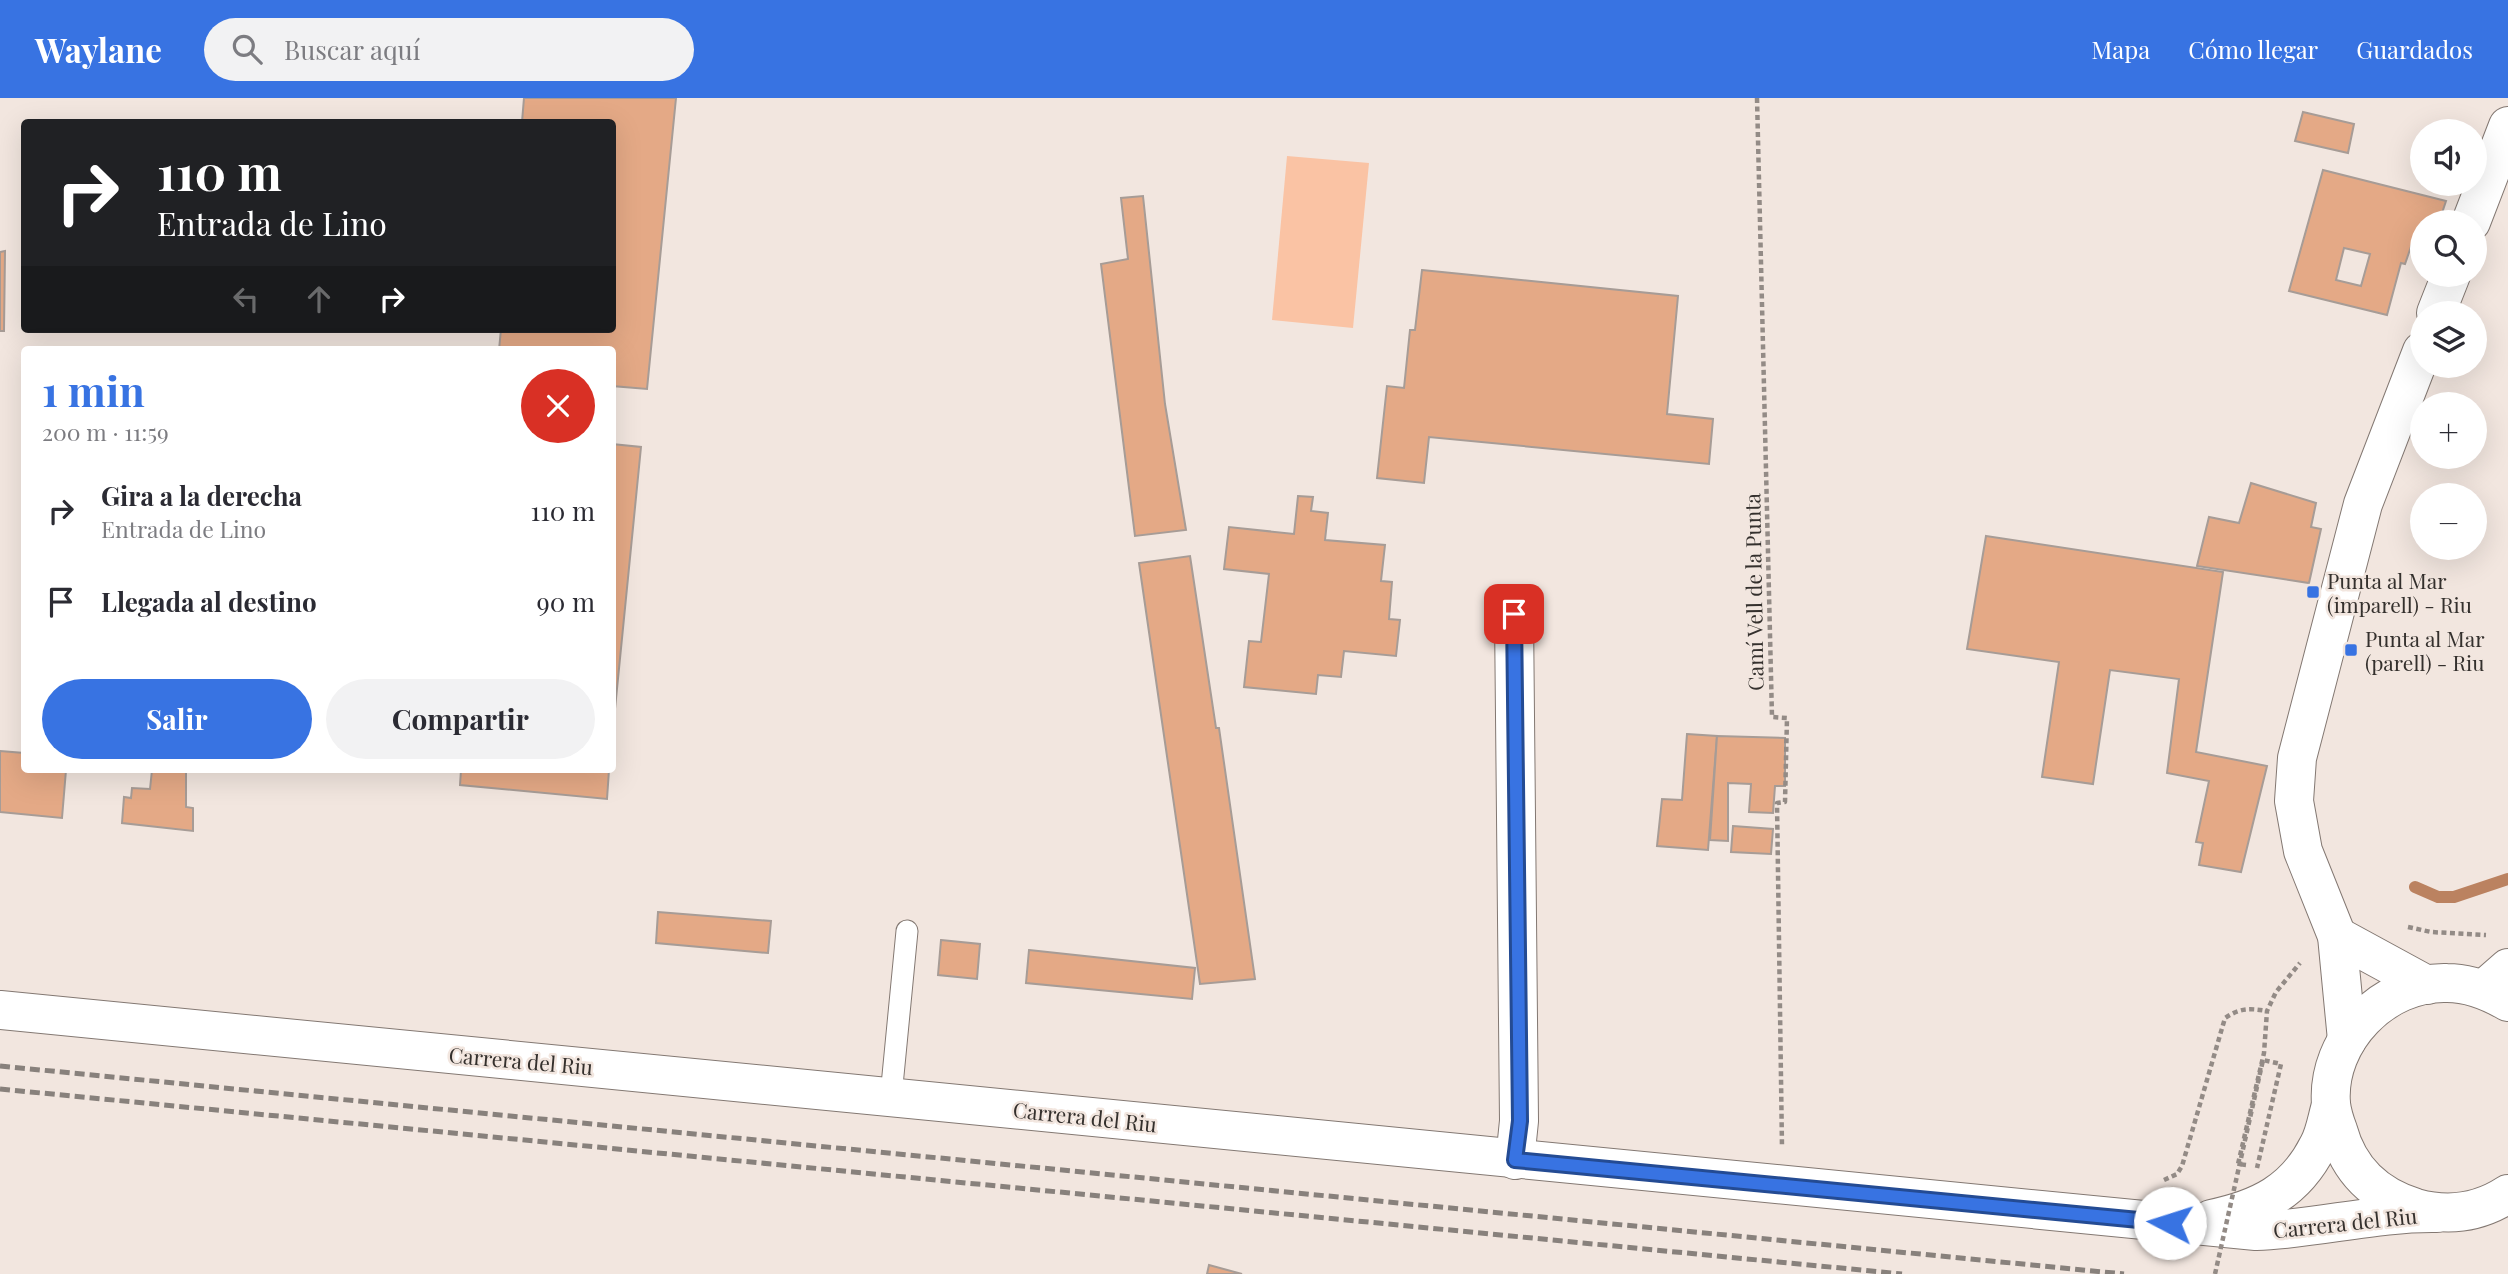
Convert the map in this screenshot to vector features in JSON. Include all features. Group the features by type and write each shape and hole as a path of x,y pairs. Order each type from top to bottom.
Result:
{"street":[{"path":"2476,210 2508,126"},
{"path":"2347,1040 2337,936 2303,851 2294,801 2297,758 2363,504 2412,378"},
{"path":"1514,614 1520,1121 1515,1160"},
{"path":"2337,936 2427,985"},
{"path":"2437,1213 2393,1201 2373,1188 2356,1170 2343,1150 2331,1105 2337,1061 2347,1040 2362,1020 2381,1004 2403,992 2427,985 2498,974"},
{"name":"Carrera del Riu","path":"0,1010 2256,1231 2290,1230 2387,1215 2468,1211 2504,1200"},
{"name":"Carrera del Riu","path":"2170,1223 2212,1219 2247,1211 2276,1196 2300,1173 2319,1145 2331,1105"}],"lane":[{"path":"891,1096 907,931"}],"path":[{"name":"Camí Vell de la Punta","path":"1757,98 1772,718 1787,718 1785,802 1777,803 1783,1148 1769,1146"},
{"path":"2405,926 2431,932 2498,974"},
{"path":"2215,1274 2233,1194 2239,1167 2242,1153 2263,1060 2281,1064 2257,1168 2248,1166 2238,1164 2264,1054 2267,1011 2276,992 2302,960"},
{"path":"2158,1181 2168,1180 2182,1166 2225,1018 2236,1010 2247,1008 2267,1011"}],"shaded area":[{"path":"1287,156 1369,163 1353,328 1272,320"}],"building":[{"path":"524,98 676,98 647,389 616,386 616,346 499,346 501,333 616,333 616,119 522,119"},
{"path":"2303,112 2354,124 2348,153 2295,141"},
{"path":"2323,170 2410,192 2410,196 2426,196 2446,201 2443,210 2410,210 2410,250 2405,264 2401,263 2387,315 2289,291","holes":["2344,248 2370,254 2361,286 2336,280"]},
{"path":"1143,196 1165,404 1186,530 1135,536 1101,264 1128,259 1121,198"},
{"path":"5,251 4,331 0,331 0,252"},
{"path":"1422,270 1678,296 1667,414 1713,419 1709,464 1429,437 1424,483 1377,478 1387,386 1404,388 1410,330 1415,330"},
{"path":"616,444 641,447 616,699"},
{"path":"2251,483 2316,503 2311,527 2321,529 2309,583 2197,566 2209,517 2239,523"},
{"path":"1298,496 1313,497 1311,511 1328,513 1325,540 1385,545 1381,581 1392,582 1389,619 1400,620 1396,656 1344,651 1341,677 1318,675 1316,694 1244,687 1249,641 1261,642 1269,574 1224,569 1229,527 1294,534"},
{"path":"1986,536 2223,572 2196,752 2267,766 2241,872 2199,865 2203,843 2196,842 2209,781 2167,773 2179,679 2110,670 2093,784 2042,777 2059,662 1967,649"},
{"path":"1190,556 1216,728 1219,728 1255,979 1200,984 1139,563"},
{"path":"1687,734 1717,736 1708,850 1657,846 1662,799 1682,800"},
{"path":"1717,736 1785,738 1785,786 1775,786 1773,813 1749,812 1751,784 1728,783 1728,841 1710,840"},
{"path":"0,751 21,753 21,773 66,773 62,818 0,812"},
{"path":"152,773 186,773 186,807 193,808 193,831 122,823 124,797 131,798 132,788 150,789"},
{"path":"461,773 609,773 607,799 460,785"},
{"path":"1733,826 1773,829 1771,854 1731,852"},
{"path":"658,912 771,921 768,953 656,943"},
{"path":"941,940 980,944 977,979 938,975"},
{"path":"1029,950 1195,968 1192,999 1026,983"},
{"path":"1209,1265 1242,1274 1207,1274"}],"waterway":[{"path":"2415,887 2438,897 2454,897 2508,879"}],"railway":[{"path":"0,1066 2124,1274"},
{"path":"0,1089 1902,1274"}],"place":[{"name":"Punta al Mar (imparell) - Riu","path":"2313,592"},
{"name":"Punta al Mar (parell) - Riu","path":"2351,650"}],"route":[{"path":"1514,614 1517,1099 1520,1121 1515,1160 2170,1223"}]}
